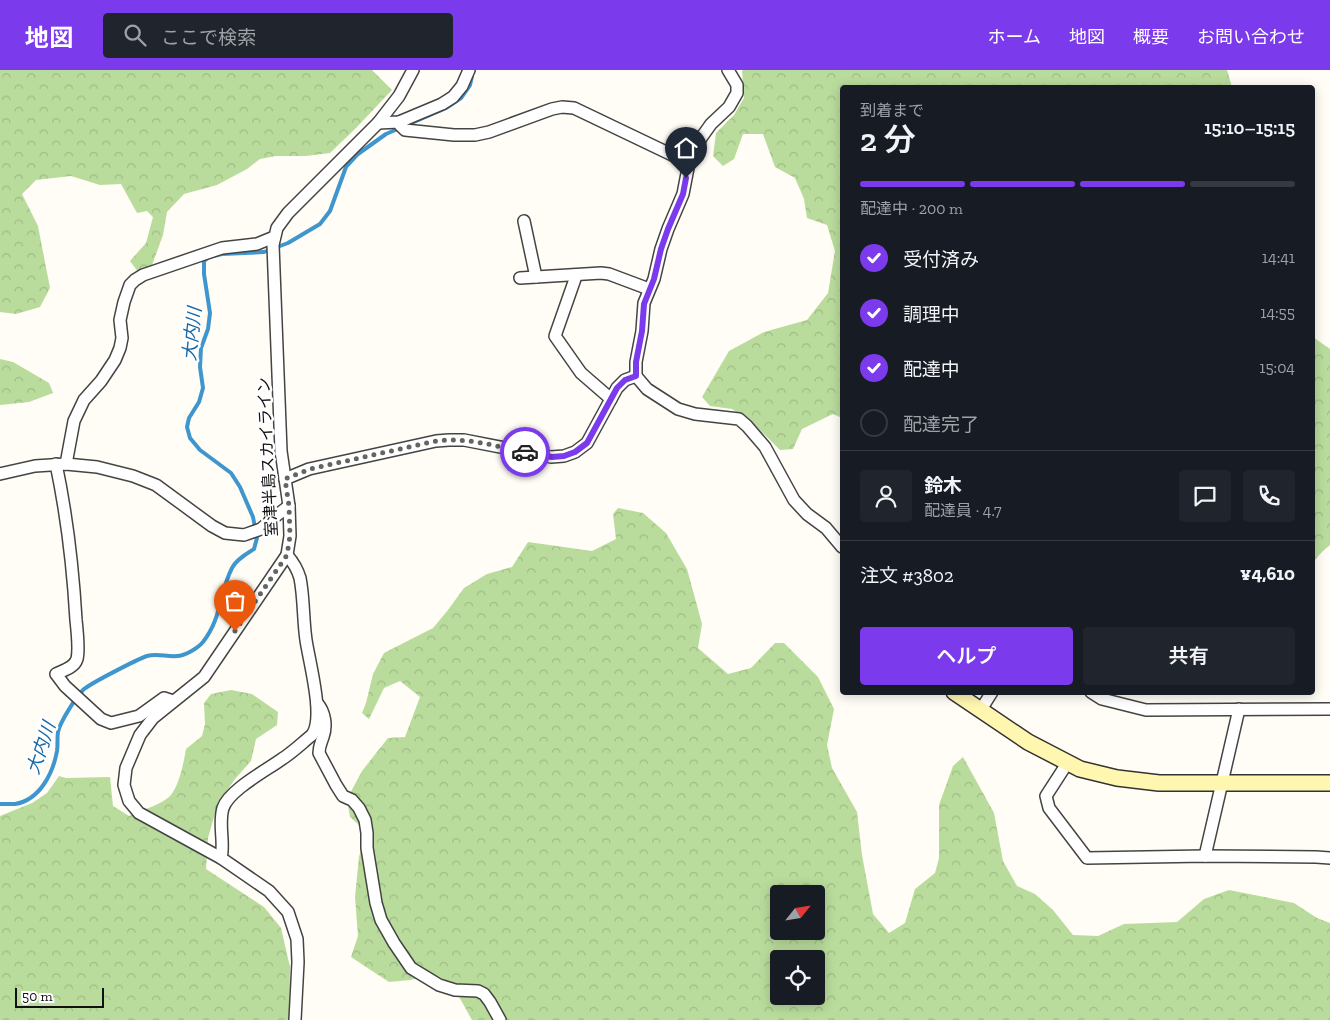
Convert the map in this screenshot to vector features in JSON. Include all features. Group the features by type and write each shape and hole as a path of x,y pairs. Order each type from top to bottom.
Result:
{"street":[{"name":"室津半島スカイライン","path":"295,1020 298,962 297,939 288,912 269,891 220,858 139,812 129,801 124,785 126,768 140,735 153,718 204,677 287,555 290,536 289,506 281,451 274,238 277,228 288,213 378,124 399,96 413,70"},
{"path":"401,125 454,97 462,86 469,70"},
{"path":"728,70 737,84 737,93 729,107 711,124 701,138 689,163 683,194 668,229 654,279 644,304 642,331 636,362 636,376 647,389 678,410 738,420 748,426 765,447 794,500 807,514 826,528 840,545"},
{"path":"378,124 401,125 454,135 475,135 489,132 552,108 574,108 689,163"},
{"path":"524,221 536,277"},
{"path":"173,701 164,698 139,716 111,723 101,719 65,686 56,674 72,666 77,658 75,597 61,464 74,421 84,400 101,381 115,360 120,348 122,338 120,320 130,285 142,275 222,248 257,244 274,238"},
{"path":"520,278 609,274 649,289"},
{"path":"575,275 555,336 581,372 611,399"},
{"path":"285,479 310,469 426,443 449,440 464,440 552,457 564,456 575,452 587,443 617,388 625,380 636,376"},
{"path":"0,474 35,466 61,464 97,467 133,476 156,485 197,516 225,533 244,535 261,529 289,506"},
{"path":"220,858 222,852 223,809 227,800 241,787 284,758 312,735 317,724 317,703 306,640 300,578 295,563 287,555"},
{"path":"958,695 1028,742 1080,769 1117,778 1159,783 1330,783"},
{"path":"980,711 990,695"},
{"path":"1096,695 1102,699 1146,710 1330,709"},
{"path":"317,703 323,712 326,728 319,747 320,752 343,796 352,800 359,808 365,820 367,848 376,903 381,920 394,943 412,968 423,976 439,985 454,990 478,990 484,994 500,1020"},
{"path":"1205,856 1239,709"},
{"path":"1068,762 1046,796 1048,808 1087,858 1205,856 1330,858"}],"green space":[{"path":"0,70 372,70 392,90 330,153 306,156 276,156 260,159 247,169 217,185 184,194 167,212 163,235 152,265 139,273 130,261 146,243 153,217 147,211 137,213 121,184 100,185 71,176 36,180 22,194 38,226 50,288 40,307 16,314 0,312"},
{"path":"1227,70 1231,85 840,85 840,417 833,414 802,429 793,449 780,450 754,424 732,409 710,406 702,397 729,351 764,332 807,320 828,293 835,251 827,225 807,218 804,199 795,178 775,167 763,134 743,134 734,159 723,166 713,156 716,133 734,115 744,98 742,71"},
{"path":"1315,338 1330,349 1330,545 1315,560"},
{"path":"0,359 13,362 49,383 53,393 29,402 0,405"},
{"path":"618,508 643,513 666,533 687,569 702,624 698,648 728,674 751,668 775,643 784,643 818,677 834,709 827,745 832,768 857,812 862,855 873,914 889,933 905,923 915,889 935,873 939,858 939,805 953,766 963,757 994,813 1003,861 1017,886 1035,894 1053,910 1073,935 1098,936 1124,924 1177,922 1204,899 1229,890 1294,903 1317,918 1330,923 1330,1020 472,1020 452,984 434,974 410,980 389,982 351,957 358,936 355,897 359,857 364,838 358,824 350,817 347,799 362,771 388,738 405,737 420,697 400,681 384,688 369,719 362,713 373,674 384,653 433,628 464,588 487,574 512,567 528,542 592,551 616,539 613,514"},
{"path":"231,690 252,694 278,712 277,725 256,739 251,761 218,803 208,838 206,869 264,907 281,928 290,967 289,1020 0,1020 0,816 32,803 47,793 59,776 66,778 110,777 113,806 129,816 160,803 173,793 176,787 186,749 202,736 205,724 204,703 211,694"}],"waterway":[{"name":"大内川","path":"0,804 15,804 24,801 32,797 44,784 55,759 59,728 76,698 83,690 147,656 180,656 203,642 214,624 232,568 254,549 257,538 253,517 240,487 231,473 200,450 190,438 187,427 189,418 199,402 203,388 200,367 201,348 208,329 210,313 204,261 209,257 222,254 264,252 288,243 320,224 330,211 346,167 358,154 386,134 446,108 461,98 470,85 472,76"}],"way so far":[{"path":"235,631 287,555 290,536 289,506 285,479 310,469 436,441 464,440 525,452"}],"route":[{"path":"525,452 552,457 564,456 575,452 587,443 617,388 625,380 636,376 636,362 642,331 644,304 654,279 668,229 683,194 686,178"}]}
